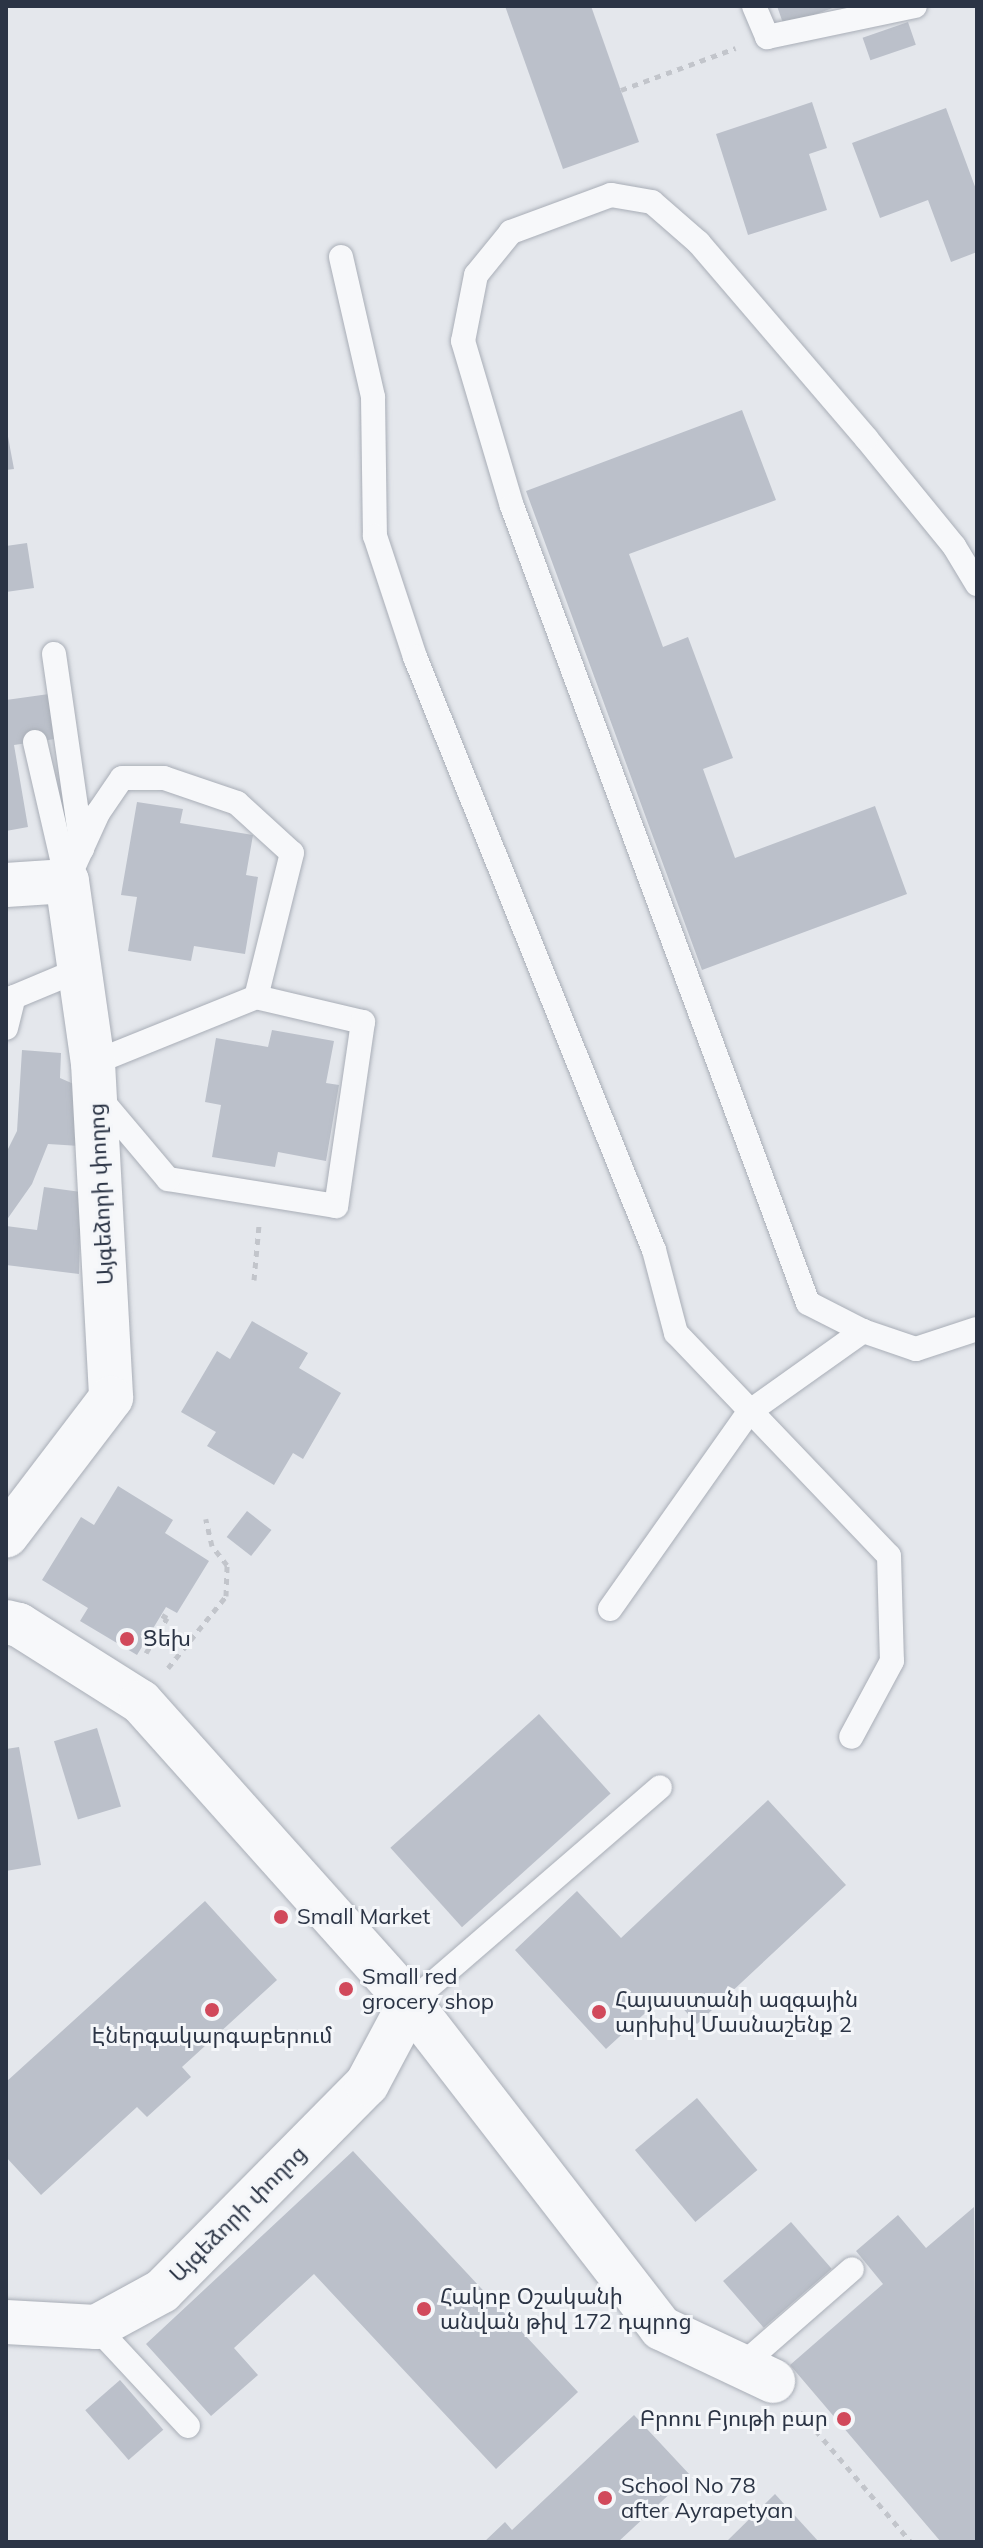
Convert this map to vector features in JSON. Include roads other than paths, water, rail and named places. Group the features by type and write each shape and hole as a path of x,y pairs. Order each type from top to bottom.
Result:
{"street":[{"path":"6,885 75,866"},
{"name":"Այգեձորի փողոց","path":"6,1536 111,1398 94,1078 81,969 75,866"},
{"path":"6,1622 19,1625 141,1702 410,2003 661,2328 757,2373"},
{"name":"Այգեձորի փողոց","path":"96,2327 162,2291 367,2084 410,2003"},
{"path":"6,2322 96,2327"}],"lane":[{"path":"754,6 767,37 915,6"},
{"path":"977,584 954,546 866,438 699,243 652,202 611,195 511,232 476,275 463,341 512,506 808,1303 863,1331 916,1349 977,1329"},
{"path":"341,257 373,397 375,536 415,657 654,1250 676,1333 889,1556 892,1661 851,1737"},
{"path":"54,654 75,866"},
{"path":"35,742 75,866"},
{"path":"75,866 122,778 164,778 237,803 292,853 256,997"},
{"path":"6,1028 14,997 81,969"},
{"path":"256,997 363,1022 336,1206 168,1179 94,1078 256,997"},
{"path":"610,1609 749,1412 863,1331"},
{"path":"410,2003 660,1787"},
{"path":"757,2373 852,2269"},
{"path":"96,2327 188,2426"}],"place":[{"name":"Ցեխ","path":"127,1639"},
{"name":"Small Market","path":"281,1917"},
{"name":"Small red grocery shop","path":"346,1989"},
{"name":"Էներգակարգաբերում","path":"212,2010"},
{"name":"Հայաստանի ազգային արխիվ Մասնաշենք 2","path":"599,2012"},
{"name":"Հակոբ Օշականի անվան թիվ 172 դպրոց","path":"424,2309"},
{"name":"Բրոու Բյութի բար","path":"844,2419"},
{"name":"School No 78 after Ayrapetyan","path":"605,2498"}]}
